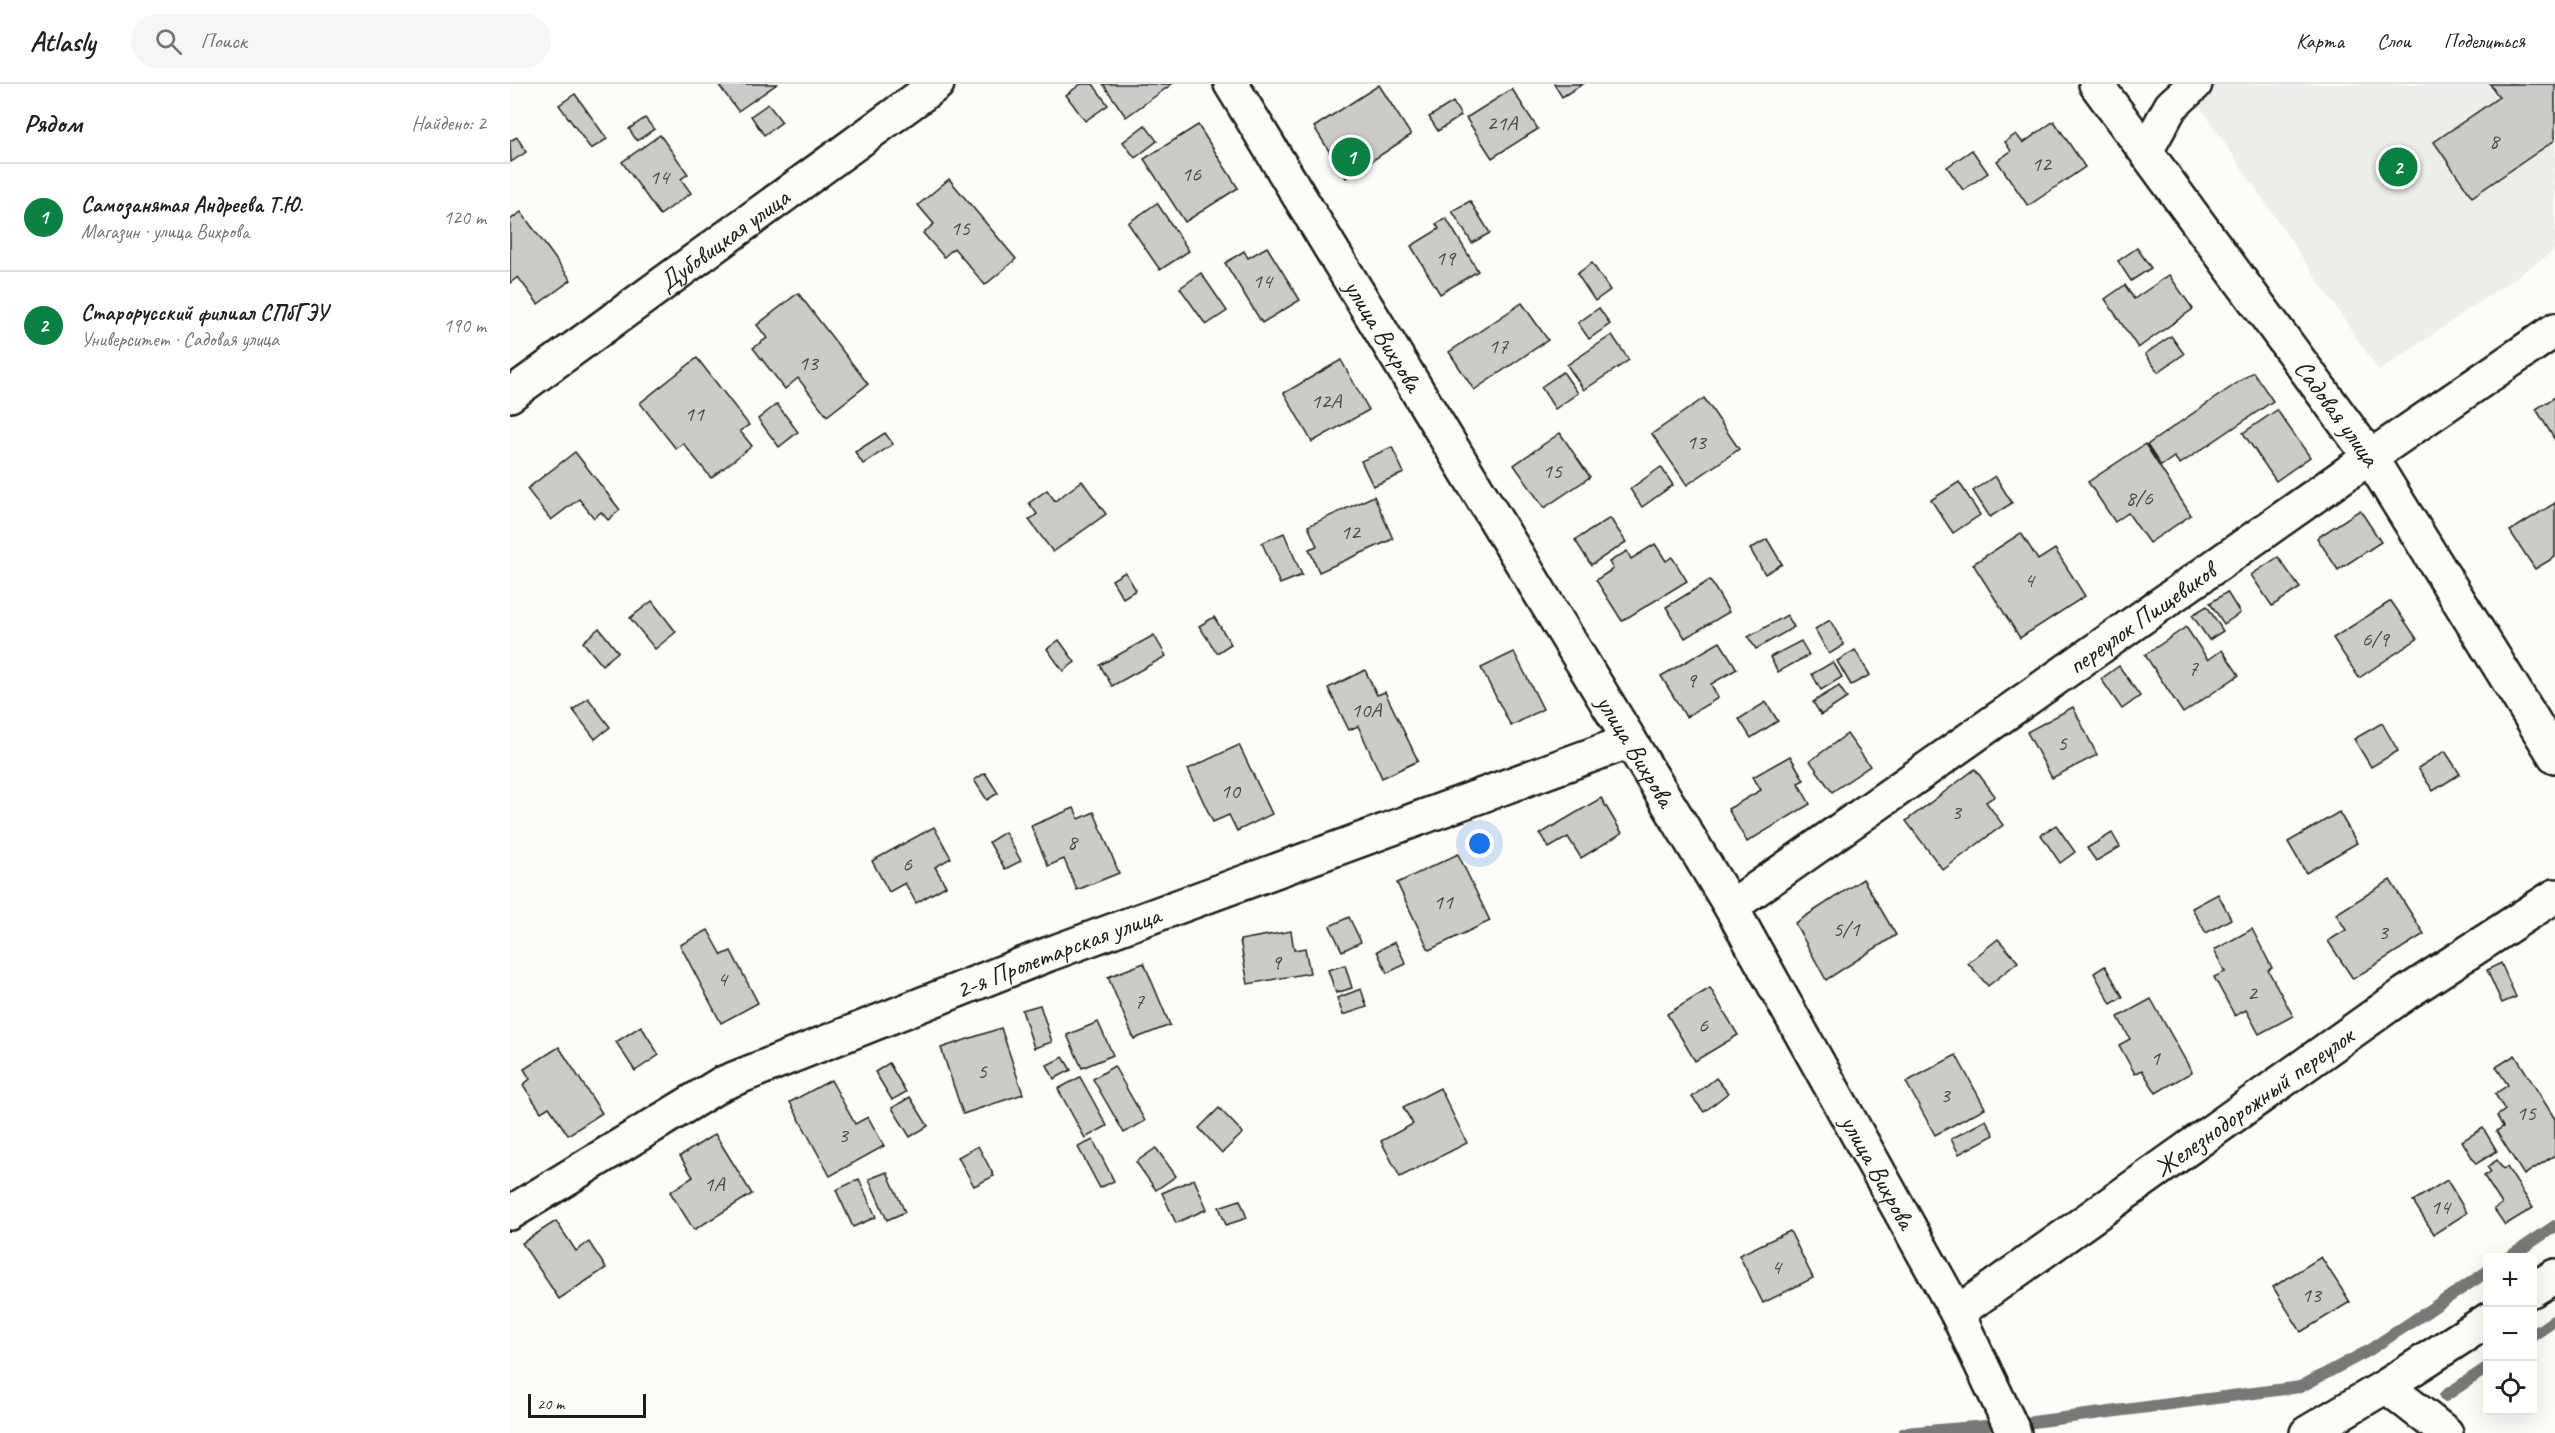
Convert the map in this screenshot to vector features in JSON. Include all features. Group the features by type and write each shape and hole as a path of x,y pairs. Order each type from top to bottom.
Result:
{"street":[{"name":"Дубовицкая улица","path":"510,395 937,84"},
{"name":"улица Вихрова","path":"1231,84 1731,907 1957,1313 2014,1433"},
{"name":"Садовая улица","path":"2096,84 2370,457 2555,756"},
{"path":"2146,151 2171,106 2195,84"},
{"name":"переулок Пищевиков","path":"1731,907 2370,457 2555,330"},
{"name":"2-я Пролетарская улица","path":"510,1213 721,1084 1049,954 1630,741"},
{"name":"Железнодорожный переулок","path":"1957,1313 2406,993 2555,896"},
{"path":"2537,1287 2555,1275"},
{"path":"2307,1433 2386,1386 2483,1323"},
{"path":"2386,1386 2446,1433"}],"shaded area":[{"path":"2185,84 2555,84 2555,250 2379,371"}],"building":[{"path":"718,84 777,84 738,111"},
{"path":"1081,84 1093,84 1108,105 1085,121 1066,95"},
{"path":"1103,84 1172,84 1126,117"},
{"path":"1554,84 1583,84 1562,97"},
{"path":"2490,84 2555,84 2555,140 2472,197 2434,142 2499,97"},
{"path":"1379,85 1411,135 1346,178 1314,127"},
{"path":"1512,89 1538,129 1492,158 1466,118"},
{"path":"575,94 607,139 591,149 559,105"},
{"path":"1453,102 1461,116 1438,131 1429,117"},
{"path":"768,104 782,122 764,135 751,116"},
{"path":"645,118 654,129 637,141 629,129"},
{"path":"2054,121 2085,167 2028,206 1997,161 2011,151 2005,142 2016,134 2023,143"},
{"path":"1145,125 1157,141 1135,158 1123,142"},
{"path":"1198,125 1238,188 1185,222 1144,159"},
{"path":"660,135 688,174 681,179 691,193 660,215 622,162"},
{"path":"517,137 526,152 511,162 510,141"},
{"path":"1972,150 1988,173 1963,190 1947,167"},
{"path":"949,179 1016,259 985,285 954,248 944,257 923,233 934,224 918,205"},
{"path":"1470,201 1490,233 1472,243 1452,211"},
{"path":"1157,203 1189,251 1160,270 1128,223"},
{"path":"521,212 571,280 538,304 518,277 510,283 510,220"},
{"path":"1446,218 1478,271 1440,294 1411,246 1439,229 1436,224"},
{"path":"1267,247 1300,300 1262,323 1225,263 1244,251 1248,258"},
{"path":"2137,248 2151,268 2131,281 2118,261"},
{"path":"1592,263 1610,290 1595,301 1577,274"},
{"path":"1201,273 1227,311 1206,325 1180,288"},
{"path":"2169,275 2193,309 2138,348 2105,299 2125,285 2134,299"},
{"path":"798,293 868,384 827,416 798,378 785,389 753,348 767,338 757,325"},
{"path":"1522,303 1548,340 1474,390 1449,352"},
{"path":"1599,308 1610,324 1589,339 1578,323"},
{"path":"1612,335 1629,360 1584,390 1567,365"},
{"path":"2171,336 2184,354 2158,372 2145,354"},
{"path":"697,358 749,425 740,431 752,446 711,478 683,443 676,449 640,403"},
{"path":"1341,360 1369,410 1312,442 1284,393"},
{"path":"1563,372 1578,393 1555,409 1541,387"},
{"path":"2253,372 2273,401 2180,464 2174,457 2161,466 2147,445"},
{"path":"2555,397 2555,440 2536,409"},
{"path":"1704,398 1739,449 1687,485 1652,434"},
{"path":"777,404 798,432 779,447 758,419"},
{"path":"2277,410 2310,457 2276,481 2243,433"},
{"path":"885,433 893,444 863,464 855,452"},
{"path":"1560,433 1590,477 1544,508 1514,465"},
{"path":"2145,444 2191,515 2149,543 2128,513 2115,522 2088,482"},
{"path":"1392,447 1404,473 1373,486 1361,461"},
{"path":"575,452 620,510 608,520 601,512 594,518 579,499 551,520 527,489"},
{"path":"1661,467 1673,485 1642,507 1630,489"},
{"path":"1995,476 2012,503 1990,517 1973,491"},
{"path":"1082,481 1106,514 1053,552 1029,520 1037,514 1029,503 1047,490 1055,501"},
{"path":"1959,482 1980,515 1953,533 1931,500"},
{"path":"1374,496 1393,539 1319,572 1309,549 1317,546 1308,526"},
{"path":"2555,503 2555,557 2535,569 2510,531"},
{"path":"2360,510 2381,542 2338,570 2317,538"},
{"path":"1610,518 1626,542 1591,565 1575,540"},
{"path":"1284,533 1302,575 1280,584 1262,543"},
{"path":"2021,533 2038,560 2055,549 2085,596 2020,638 1973,564"},
{"path":"1767,539 1782,564 1765,574 1750,549"},
{"path":"1655,544 1666,561 1672,557 1687,581 1622,621 1596,580 1613,569 1609,562 1627,551 1631,559"},
{"path":"2278,557 2300,588 2272,606 2251,575"},
{"path":"1125,572 1136,590 1123,598 1112,580"},
{"path":"1710,580 1729,612 1685,638 1666,607"},
{"path":"2227,592 2240,613 2224,624 2210,603"},
{"path":"652,601 676,632 655,649 630,618"},
{"path":"2391,601 2417,639 2359,678 2333,638"},
{"path":"2207,606 2223,631 2209,640 2192,615"},
{"path":"1787,615 1794,627 1756,649 1748,637"},
{"path":"1214,617 1231,644 1217,653 1199,626"},
{"path":"1830,620 1844,645 1829,654 1815,629"},
{"path":"2186,627 2208,660 2222,650 2239,675 2183,713 2145,655"},
{"path":"599,628 618,652 602,665 583,642"},
{"path":"1154,635 1166,656 1112,686 1100,665"},
{"path":"1059,640 1075,662 1063,671 1047,649"},
{"path":"1801,641 1809,655 1778,672 1770,657"},
{"path":"1720,642 1737,669 1711,684 1718,698 1686,717 1661,676"},
{"path":"1855,650 1870,675 1851,685 1837,661"},
{"path":"1514,652 1543,709 1511,726 1481,668"},
{"path":"1833,662 1842,677 1821,690 1812,674"},
{"path":"2119,666 2140,696 2122,709 2101,679"},
{"path":"1365,670 1377,695 1385,692 1418,761 1382,778 1358,726 1349,730 1328,688"},
{"path":"1839,686 1847,698 1821,715 1813,702"},
{"path":"588,698 610,727 595,739 573,710"},
{"path":"1766,702 1778,721 1751,738 1739,719"},
{"path":"2073,707 2097,755 2052,778 2027,732"},
{"path":"2382,723 2398,751 2371,767 2354,739"},
{"path":"1847,734 1870,766 1832,792 1810,761"},
{"path":"1239,745 1272,814 1237,831 1229,815 1213,822 1188,769"},
{"path":"2445,751 2460,774 2433,791 2418,768"},
{"path":"1790,756 1804,780 1798,783 1810,804 1747,842 1728,809 1761,790 1753,777"},
{"path":"1975,769 1995,796 1986,802 2003,825 1943,870 1906,821"},
{"path":"985,773 998,793 987,800 974,780"},
{"path":"1601,798 1622,833 1581,858 1568,837 1549,848 1540,834"},
{"path":"1074,808 1079,819 1094,812 1119,873 1077,890 1064,859 1048,866 1031,826"},
{"path":"2339,812 2357,843 2306,873 2288,842"},
{"path":"2056,825 2075,852 2060,863 2041,835"},
{"path":"934,827 951,858 935,867 946,886 916,903 905,883 889,892 872,861"},
{"path":"1005,832 1021,861 1005,869 989,842"},
{"path":"2112,833 2120,847 2096,861 2087,848"},
{"path":"1458,854 1490,921 1429,950 1397,883"},
{"path":"1863,879 1896,935 1826,980 1795,923"},
{"path":"2390,880 2424,934 2353,979 2328,941 2346,930 2336,914"},
{"path":"2218,894 2231,919 2206,933 2192,908"},
{"path":"1349,917 1361,942 1342,951 1330,926"},
{"path":"2252,929 2272,968 2268,970 2293,1016 2259,1034 2246,1010 2235,1016 2214,977 2225,972 2214,950"},
{"path":"708,930 722,955 731,951 758,1003 721,1023 680,945"},
{"path":"1291,931 1294,950 1305,948 1310,973 1248,984 1240,940"},
{"path":"1998,939 2018,962 1988,986 1968,963"},
{"path":"1395,942 1406,964 1387,973 1377,951"},
{"path":"1144,963 1170,1025 1134,1039 1108,977"},
{"path":"2501,963 2516,997 2502,1003 2487,970"},
{"path":"1345,965 1352,988 1336,993 1328,970"},
{"path":"2105,966 2123,997 2111,1004 2094,973"},
{"path":"1710,988 1738,1035 1695,1061 1667,1014"},
{"path":"1361,989 1367,1007 1343,1015 1337,998"},
{"path":"2151,999 2192,1072 2156,1093 2142,1070 2135,1074 2119,1045 2130,1039 2118,1017"},
{"path":"1040,1005 1052,1042 1034,1048 1022,1010"},
{"path":"1098,1022 1113,1055 1082,1068 1067,1035"},
{"path":"641,1026 659,1055 635,1071 616,1042"},
{"path":"1001,1028 1023,1094 963,1114 941,1048"},
{"path":"559,1047 602,1113 568,1135 549,1107 541,1112 523,1085 530,1079 524,1069"},
{"path":"1956,1055 1985,1108 1935,1135 1906,1082"},
{"path":"2515,1055 2555,1119 2555,1155 2524,1175 2496,1131 2503,1127 2497,1116 2505,1110 2495,1094 2508,1085 2496,1067"},
{"path":"1063,1057 1071,1070 1054,1079 1047,1065"},
{"path":"889,1063 906,1092 892,1100 875,1072"},
{"path":"1114,1066 1145,1121 1124,1133 1093,1079"},
{"path":"1080,1077 1107,1126 1085,1138 1058,1089"},
{"path":"1716,1078 1728,1093 1704,1112 1692,1097"},
{"path":"831,1080 855,1124 868,1117 884,1146 830,1176 790,1102"},
{"path":"1440,1088 1467,1143 1400,1177 1381,1141 1413,1124 1403,1107"},
{"path":"910,1097 928,1126 910,1137 892,1108"},
{"path":"1219,1108 1243,1133 1222,1153 1199,1128"},
{"path":"1986,1120 1994,1135 1959,1154 1951,1139"},
{"path":"2483,1128 2497,1151 2476,1164 2462,1141"},
{"path":"715,1134 752,1194 694,1230 670,1192 693,1177 680,1156"},
{"path":"1093,1140 1114,1181 1100,1188 1078,1147"},
{"path":"978,1146 994,1176 974,1186 958,1157"},
{"path":"1156,1148 1176,1176 1156,1190 1136,1162"},
{"path":"2497,1160 2503,1169 2507,1167 2533,1208 2505,1225 2494,1209 2502,1204 2484,1176 2491,1172 2487,1167"},
{"path":"887,1172 905,1212 887,1220 869,1179"},
{"path":"859,1179 876,1217 853,1227 836,1190"},
{"path":"1194,1179 1207,1209 1176,1223 1162,1193"},
{"path":"2447,1180 2467,1213 2434,1234 2413,1201"},
{"path":"1240,1200 1247,1218 1226,1225 1219,1207"},
{"path":"556,1221 576,1251 589,1242 606,1268 559,1299 522,1243"},
{"path":"1790,1231 1813,1278 1763,1303 1739,1255"},
{"path":"2321,1257 2350,1302 2301,1332 2273,1287"}],"waterway":[{"path":"2515,1253 2555,1226"},
{"path":"2033,1422 2300,1387 2368,1351 2483,1274"},
{"path":"2537,1333 2555,1320"},
{"path":"2445,1396 2483,1370"},
{"path":"1904,1433 1986,1426"}],"place":[{"name":"Самозанятая Андреева Т.Ю.","path":"1351,157"},
{"name":"Старорусский филиал СПбГЭУ","path":"2398,167"}]}
